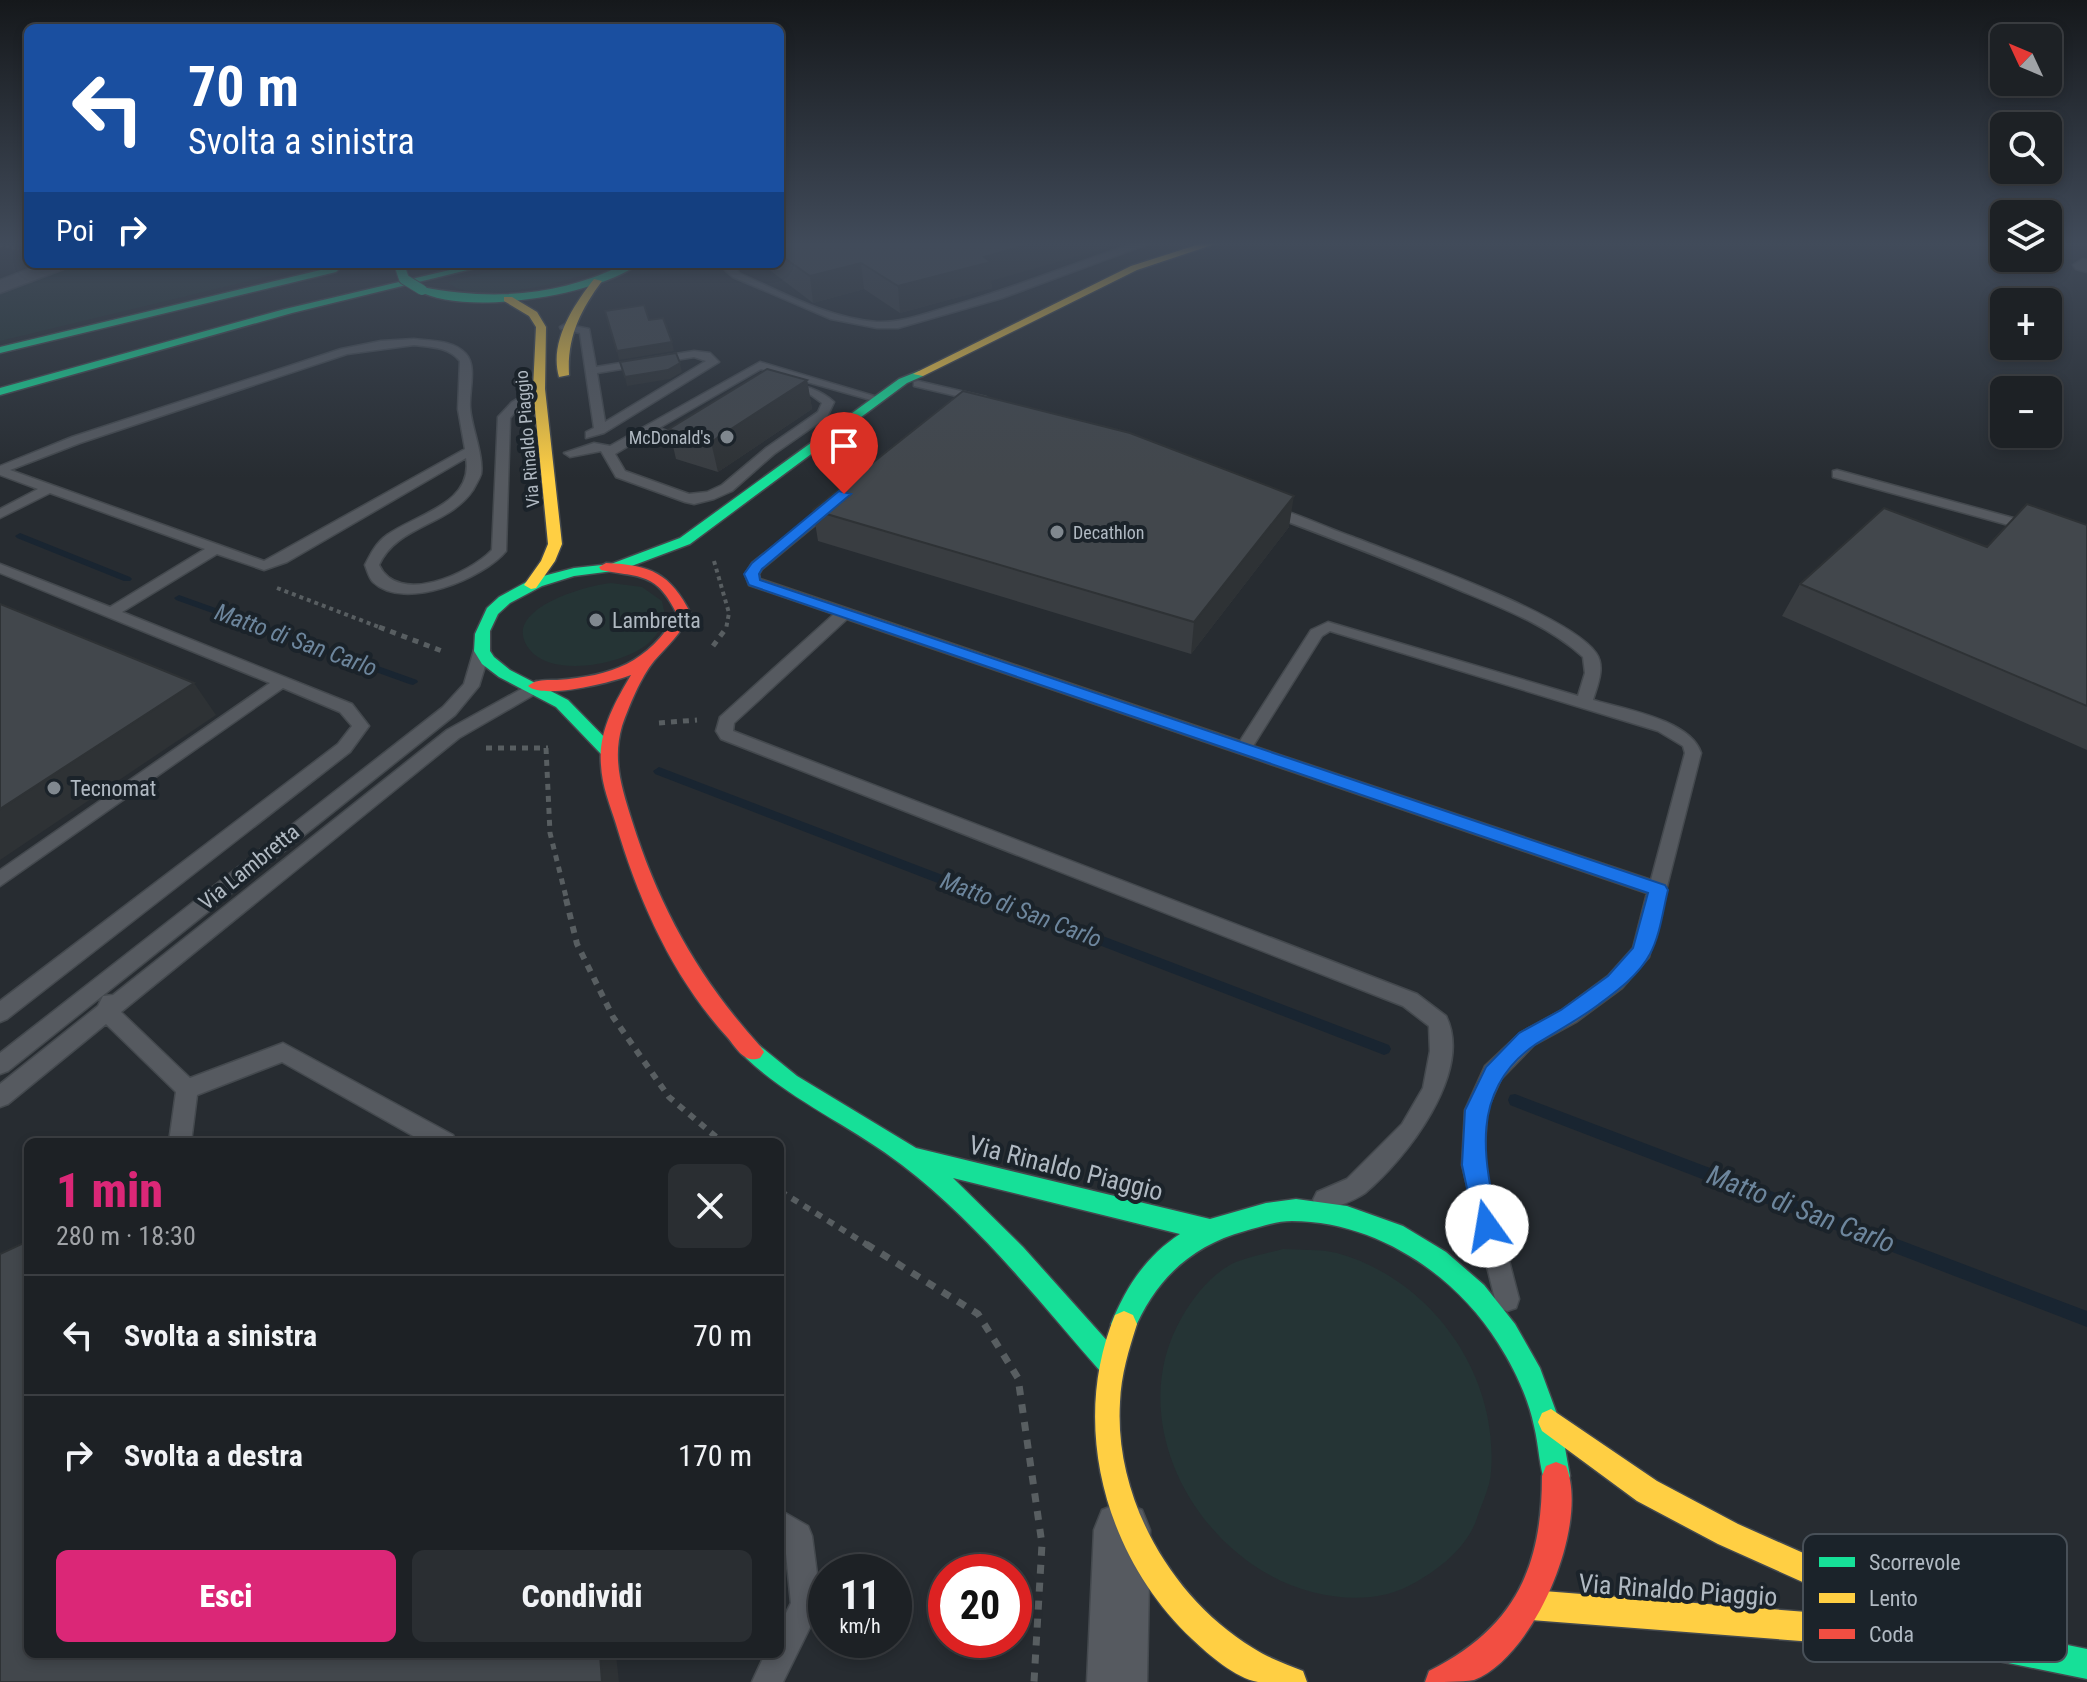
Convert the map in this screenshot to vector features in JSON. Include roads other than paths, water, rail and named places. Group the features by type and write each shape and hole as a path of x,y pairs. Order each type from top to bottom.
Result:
{"main road":[{"path":"0,350 121,320"},
{"path":"0,367 199,320"},
{"path":"0,392 255,320"},
{"path":"99,384 326,320"},
{"name":"Via Rinaldo Piaggio","path":"531,585 548,561 555,544 539,389 541,327 537,320"},
{"name":"Via Rinaldo Piaggio","path":"564,389 560,348 568,320"},
{"path":"592,550 612,567 685,541 903,381 938,367 1027,320"},
{"path":"696,556 702,546 938,367"},
{"name":"Via Rinaldo Piaggio","path":"608,751 622,705 646,663 680,627 684,614 680,584 653,574 612,567 570,571 531,585 504,602 486,622 481,637 482,650 489,663 501,673 536,686 588,725 608,751 625,827 643,887 662,933 694,986 746,1043 789,1082 912,1157 1015,1255 1110,1363"},
{"name":"Via Rinaldo Piaggio","path":"536,686 592,682 646,663"},
{"name":"Via Rinaldo Piaggio","path":"912,1157 1208,1230"},
{"name":"Via Rinaldo Piaggio","path":"1292,1682 1224,1645 1198,1622 1153,1569 1122,1508 1106,1434 1110,1363 1127,1314 1153,1273 1170,1256 1208,1230 1253,1214 1301,1210 1336,1214 1373,1224 1409,1240 1443,1262 1474,1289 1502,1322 1525,1359 1551,1422 1560,1470 1559,1517 1550,1563 1531,1605 1500,1646 1457,1676 1440,1682"},
{"name":"Via Rinaldo Piaggio","path":"1551,1422 1647,1491 1728,1534 1803,1567"},
{"name":"Via Rinaldo Piaggio","path":"1531,1605 1803,1626"},
{"name":"Via Rinaldo Piaggio","path":"2067,1660 2087,1664"}],"street":[{"path":"1117,1682 1122,1508"}],"lane":[{"path":"860,320 882,326 913,320"},
{"path":"565,327 585,331 600,430"},
{"path":"0,471 76,440 345,351 402,342 436,344 463,356 468,368 464,409 475,473 472,484 455,503 379,549 372,568 380,580 404,588 440,585 474,573 496,555 500,546 504,417 516,404 539,389"},
{"path":"590,371 694,354 706,355 713,362 570,449 598,447 609,452 620,474 685,498 729,510"},
{"path":"609,452 760,365 878,399"},
{"path":"918,384 991,402"},
{"path":"685,498 709,496 727,488 770,451 823,414 828,402 815,393 772,385"},
{"path":"600,430 646,431 676,438 700,424"},
{"path":"844,437 850,445 866,454 870,465 867,475 757,566 752,574 754,582 767,589 1659,890"},
{"path":"0,471 65,497 264,566 282,559 470,451"},
{"path":"1837,474 2043,531"},
{"path":"0,514 46,490"},
{"path":"1246,501 1558,628 1582,645 1593,663 1584,703"},
{"path":"111,613 213,550"},
{"path":"0,568 346,708 361,726 344,748 0,1013"},
{"path":"843,614 730,717 724,731 732,738 1410,1000 1439,1022 1441,1051 1433,1090 1410,1131 1355,1187 1301,1210"},
{"path":"1243,749 1316,633 1328,626 1664,727 1690,743 1693,753 1642,951 1615,982 1569,1016 1527,1039 1493,1073 1476,1110 1473,1165 1494,1257 1525,1359"},
{"name":"Via Lambretta","path":"0,1065 449,711 471,686 482,650"},
{"path":"0,879 282,682"},
{"name":"Via Lambretta","path":"0,1097 453,734 536,686"},
{"path":"155,943 113,991 107,1011 187,1089"},
{"path":"187,1089 283,1052 438,1138"},
{"path":"181,1138 187,1089"},
{"path":"784,1527 798,1536 806,1605 784,1648"},
{"path":"767,1682 779,1658"}],"waterway":[{"name":"Matto di San Carlo","path":"20,536 127,579"},
{"name":"Matto di San Carlo","path":"179,598 413,682"},
{"name":"Matto di San Carlo","path":"659,771 1384,1049"},
{"name":"Matto di San Carlo","path":"1515,1100 2087,1319"}],"place":[{"name":"McDonald's","path":"727,437"},
{"name":"Decathlon","path":"1057,532"},
{"name":"Lambretta","path":"596,620"},
{"name":"Tecnomat","path":"54,788"}]}
